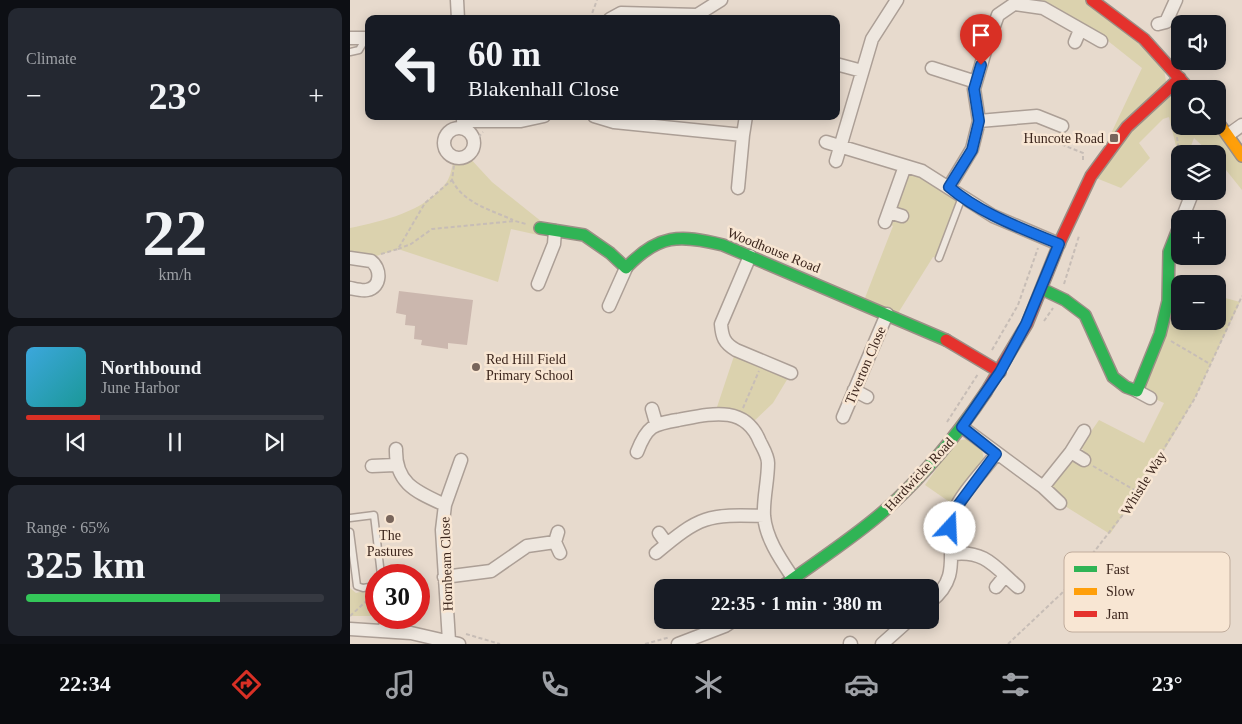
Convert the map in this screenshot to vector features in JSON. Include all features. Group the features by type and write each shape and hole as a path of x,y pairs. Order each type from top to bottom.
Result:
{"street":[{"path":"457,0 458,15"},
{"path":"617,15 621,13 697,15 721,0"},
{"path":"836,161 872,40 897,0"},
{"path":"1092,0 1144,40 1180,78"},
{"path":"1158,24 1166,22 1176,0"},
{"path":"949,187 972,150 979,121 974,89 998,15 1014,4 1043,8 1077,36 1101,41"},
{"path":"350,38 365,38"},
{"path":"840,65 862,71"},
{"path":"932,68 976,82"},
{"name":"Hardwicke Road","path":"793,578 883,512 912,484 962,427 1000,372 1026,324 1085,186 1105,154 1127,127 1180,78"},
{"path":"979,121 1037,116 1062,126"},
{"path":"460,122 470,133 474,141 473,147 467,156 455,160 445,148 444,138 460,122 526,120"},
{"path":"607,120 744,135"},
{"path":"738,188 746,120"},
{"path":"1228,135 1242,125"},
{"path":"1226,132 1242,156"},
{"path":"826,142 922,171 949,187 962,198 1010,224 1059,244"},
{"path":"902,216 887,217 905,166"},
{"path":"540,228 584,235 610,253 626,268 609,306"},
{"path":"538,284 554,244 555,231"},
{"name":"Woodhouse Road","path":"626,268 649,245 670,238 706,240 750,256 953,343 1000,372"},
{"path":"1137,391 1160,334 1168,301 1169,252 1171,247"},
{"path":"750,256 721,324 722,336 728,345 736,350 791,373"},
{"path":"350,258 366,259 376,264 379,269 373,287 366,290 350,288"},
{"path":"1042,289 1065,300 1085,314 1112,377 1126,387 1150,398"},
{"name":"Tiverton Close","path":"843,417 887,314"},
{"path":"854,390 867,397"},
{"path":"652,409 656,423"},
{"path":"637,452 643,435 656,423 715,413 739,417 756,431 768,460 764,516 770,541 793,578"},
{"path":"962,427 996,454 1044,487 1060,503"},
{"path":"1044,487 1071,452 1084,431"},
{"path":"396,449 395,465 401,477 418,492 445,505"},
{"path":"1071,452 1084,460"},
{"path":"939,595 948,582 953,554 950,528 956,508 996,454"},
{"name":"Hornbeam Close","path":"454,643 444,576 442,530 445,505 460,460"},
{"path":"372,466 395,465"},
{"path":"656,553 688,526 710,518 723,515 764,516"},
{"path":"659,532 667,544"},
{"path":"444,576 491,572 527,546 555,542"},
{"path":"953,554 968,552 983,556 1018,587"},
{"path":"996,587 1005,576"},
{"path":"350,629 411,633 454,643"},
{"path":"678,644 717,629"},
{"path":"882,644 899,629"},
{"path":"368,631 370,644"}],"lane":[{"path":"350,52 359,50 365,41"},
{"path":"938,258 962,198"},
{"path":"350,518 374,515 380,564"},
{"path":"350,532 357,586 365,588"}],"path":[{"path":"591,15 597,0"},
{"path":"1169,88 1178,145"},
{"path":"460,122 443,134 440,145 443,154 455,160 462,161 472,155 477,147 477,139 486,129"},
{"path":"1062,126 1063,145 1083,153 1083,167"},
{"path":"455,160 452,180 458,192 474,202 515,221 540,228"},
{"path":"398,249 425,204 452,180"},
{"path":"366,259 411,244 432,229 515,221"},
{"path":"946,423 985,363 1018,305 1043,237"},
{"name":"Whistle Way","path":"1096,552 1138,492 1194,398 1242,296"},
{"path":"1160,334 1210,364"},
{"path":"739,417 764,361"},
{"path":"1084,460 1138,492"},
{"name":"Whistle Way","path":"1008,644 1064,591"},
{"path":"350,616 365,602"}],"shaded area":[{"path":"1038,0 1086,0 1163,64 1166,81 1171,84 1171,125 1169,117 1163,119 1139,143 1150,158 1121,188 1091,176 1142,68 1103,37"},
{"path":"1173,135 1225,135 1242,156 1242,190 1226,170 1226,145 1201,145 1194,138 1191,145 1176,145"},
{"path":"467,155 492,182 542,222 538,235 511,229 498,282 398,249 367,259 350,258 350,228 402,214 415,208 437,193 446,183 455,158"},
{"path":"905,166 962,197 939,258 933,257 895,318 863,303 893,226 885,222"},
{"path":"1169,277 1171,278 1171,330 1226,330 1226,298 1240,302 1195,398 1148,478 1110,534 1060,503 1043,487 1071,452 1086,456 1081,446 1099,420 1144,443 1164,403 1137,391"},
{"path":"736,350 791,373 773,403 750,425 715,413"},
{"path":"967,439 982,450 984,460 951,503 925,485 956,441"},
{"path":"350,588 356,593 365,591 365,616 350,616"}],"building":[{"path":"399,291 473,300 467,345 448,343 448,349 421,345 422,340 414,339 415,326 405,325 406,315 396,313"}],"traffic: fast":[{"path":"540,228 584,235 610,253 626,268 649,249 659,243 670,240 694,239 723,245 946,340"},
{"path":"1042,289 1065,300 1085,315 1113,377 1126,387 1137,391 1160,334 1168,301 1169,252 1171,247"},
{"path":"792,579 859,531 898,498 939,455 986,392"}],"traffic: slow":[{"path":"1226,133 1242,156"}],"traffic: jam":[{"path":"1092,0 1144,39 1181,80"},
{"path":"986,392 1027,324 1059,244 1091,176 1127,127 1180,78"},
{"path":"946,340 1000,372"}],"place":[{"name":"Huncote Road","path":"1114,138"},
{"name":"Red Hill Field Primary School","path":"476,367"},
{"name":"The Pastures","path":"390,519"}],"route":[{"path":"950,528 956,508 996,454 962,427 1000,372 1026,324 1059,244 1018,228 994,216 962,198 949,187 972,150 979,121 974,89 981,65"}]}
